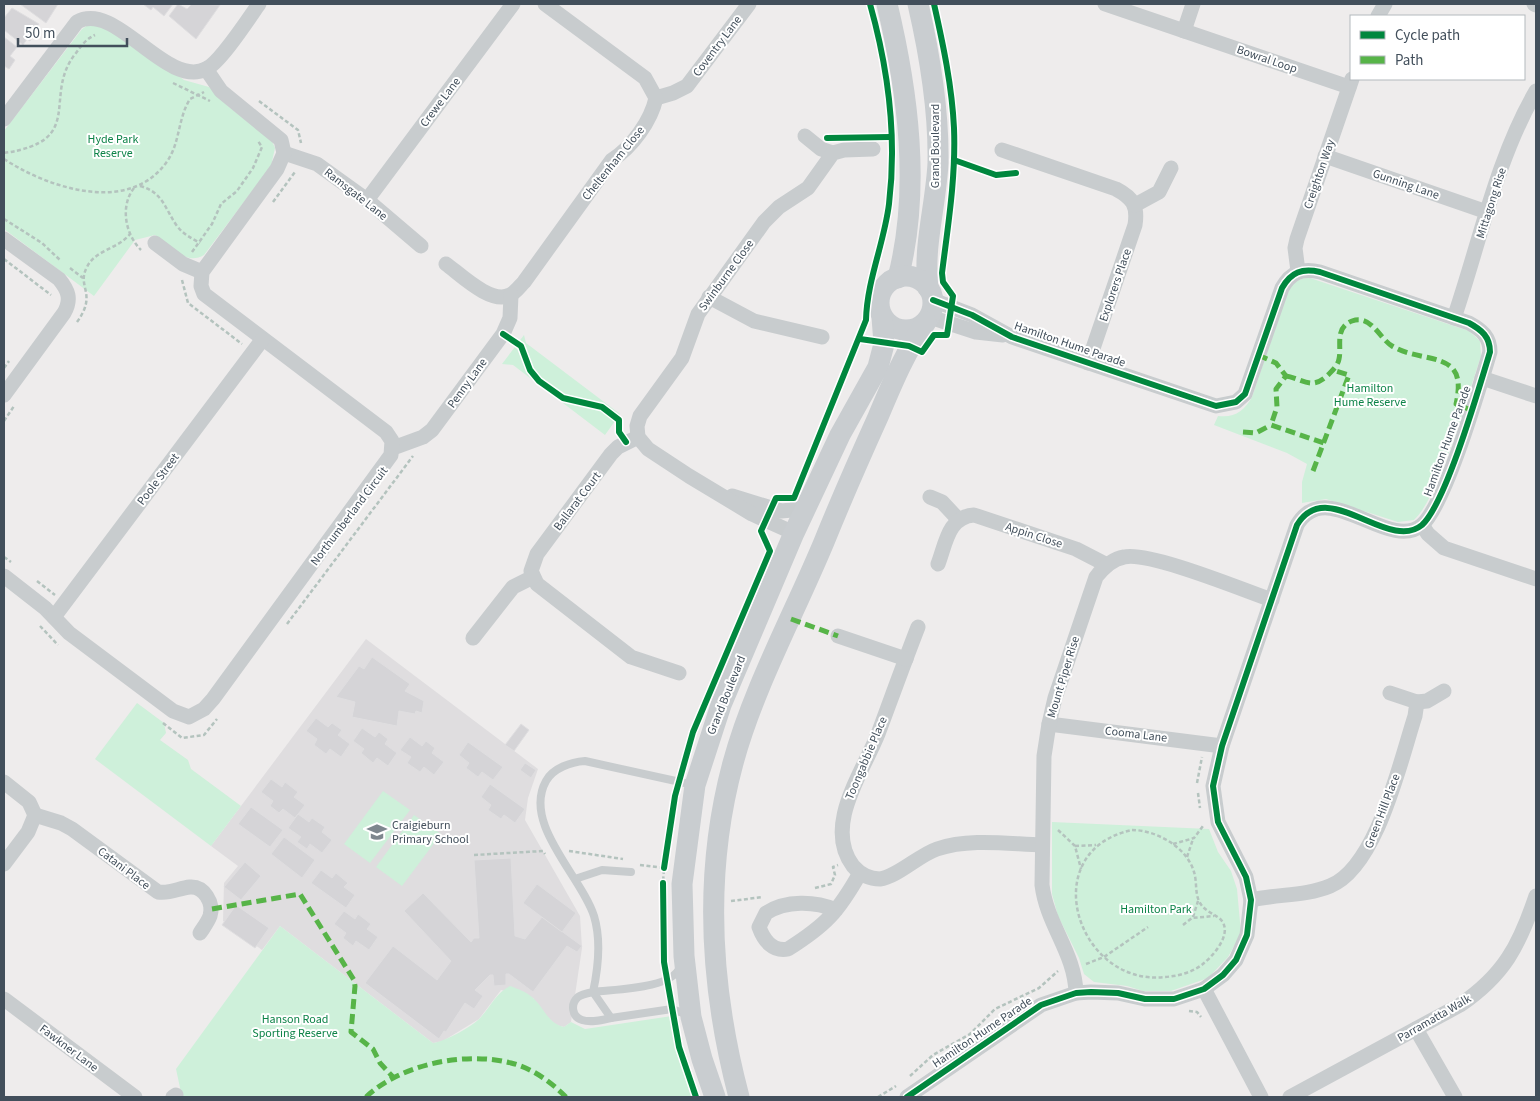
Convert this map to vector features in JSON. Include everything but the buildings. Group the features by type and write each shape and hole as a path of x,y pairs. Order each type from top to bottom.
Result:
{"street":[{"path":"4,119 89,9 114,18 184,69 199,72 218,59 259,4"},
{"name":"Crewe Lane","path":"366,200 513,4"},
{"path":"545,4 645,78 656,98"},
{"name":"Coventry Lane","path":"656,98 687,86 749,4"},
{"name":"Grand Boulevard","path":"887,4 905,94 909,143 908,228 898,278"},
{"name":"Grand Boulevard","path":"918,4 934,85 937,127 936,191 927,246 929,307"},
{"name":"Bowral Loop","path":"1106,4 1184,31 1351,83"},
{"path":"1184,31 1193,4"},
{"path":"1379,15 1385,4"},
{"path":"206,69 221,91 281,140 284,153 277,169 202,272 201,286 204,294 262,340 386,432 393,448"},
{"name":"Creighton Way","path":"1298,271 1297,239 1351,83"},
{"name":"Mittagong Rise","path":"1454,318 1487,212 1515,132 1536,91"},
{"name":"Cheltenham Close","path":"511,295 524,282 612,160 624,152 653,112 656,98"},
{"path":"805,136 821,149 833,153 844,150 873,149"},
{"path":"1002,150 1116,189 1132,199 1135,205 1159,192 1171,168"},
{"name":"Ramsgate Lane","path":"284,153 317,164 366,200 421,246"},
{"name":"Swinburne Close","path":"638,437 637,426 640,416 682,358 698,314 709,297 764,222 779,207 808,188 833,153"},
{"name":"Gunning Lane","path":"1325,156 1487,212"},
{"name":"Explorers Place","path":"1088,363 1136,225 1135,205"},
{"path":"4,239 59,279 66,287 70,298 64,313 4,395"},
{"path":"150,248 202,272"},
{"path":"446,264 485,292 501,298 511,295"},
{"name":"Hamilton Hume Parade","path":"904,1090 1026,1013 1057,998 1076,993 1118,993 1158,1000 1174,999 1204,989 1223,975 1236,960 1247,935 1251,900 1246,877 1226,840 1214,804 1213,786 1222,746 1297,525 1308,512 1316,508 1331,508 1400,531 1414,530 1422,525 1445,484 1490,352 1487,338 1477,327 1320,272 1298,271 1291,275 1282,288 1248,386 1236,402 1216,406 1012,336 972,315 929,307"},
{"path":"898,278 915,278 929,307 911,330 903,330 894,328 882,316 879,301 885,286 898,278"},
{"name":"Penny Lane","path":"393,448 423,437 432,430 503,334 510,318 511,295"},
{"path":"709,297 754,321 822,337"},
{"path":"739,1097 727,1041 715,962 713,877 717,838 733,762 751,712 832,522 909,346 929,307"},
{"name":"Grand Boulevard","path":"715,1097 702,1059 692,1017 684,956 682,884 695,785 721,705 794,533 840,435 878,367 884,344 882,316"},
{"name":"Poole Street","path":"54,618 262,340"},
{"path":"1482,378 1536,396"},
{"path":"638,437 665,462 752,514 794,533 813,530 832,522"},
{"name":"Ballarat Court","path":"533,577 532,563 537,554 611,454 618,447 638,437"},
{"name":"Northumberland Circuit","path":"4,576 69,632 173,711 189,717 198,714 213,699 388,462 393,448"},
{"path":"716,492 781,511 792,510 812,496"},
{"path":"930,497 942,502 958,519 951,528 938,564"},
{"name":"Appin Close","path":"958,519 974,515 1076,549 1107,565"},
{"path":"1422,525 1428,534 1444,548 1536,579"},
{"path":"1107,565 1124,556 1148,558 1272,600"},
{"name":"Mount Piper Rise","path":"1076,993 1074,968 1044,903 1041,865 1044,822 1044,756 1055,698 1096,577 1107,565"},
{"path":"473,638 513,587 533,577 537,584 631,657 679,673"},
{"name":"Toongabbie Place","path":"860,873 850,860 845,849 844,813 851,791 876,738 918,627"},
{"path":"838,636 906,659"},
{"path":"1390,693 1417,702 1426,701 1444,691"},
{"name":"Green Hill Place","path":"1251,900 1316,891 1332,886 1356,868 1371,844 1382,817 1415,716 1417,702"},
{"name":"Cooma Lane","path":"1049,724 1222,746"},
{"path":"4,782 29,802 35,815 28,832 4,864"},
{"name":"Catani Place","path":"35,815 61,822 158,892 165,893 192,887 198,888 204,893 212,909 210,917 200,934"},
{"path":"836,910 817,904 796,904 766,913 759,928 768,944 780,950 788,948 824,925 836,910 860,873 873,878 885,878 934,850 967,843 1042,845"},
{"name":"Parramatta Walk","path":"1290,1097 1460,1005 1492,980 1512,955 1535,903"},
{"path":"1204,989 1261,1097"},
{"name":"Fawkner Lane","path":"4,999 135,1097"},
{"path":"1416,1029 1455,1097"}],"lane":[{"path":"610,1018 593,992 597,966 596,926 590,904 560,857 540,810 541,791 548,777 561,768 575,762 585,761 695,785"},
{"path":"575,879 602,870 631,872"},
{"path":"684,956 678,971 672,978 660,983 593,992 577,998 573,1011 577,1018 584,1021 672,1008 692,1017"}],"path":[{"path":"4,152 34,146 50,134 60,114 62,79 68,62 89,38 102,35"},
{"path":"165,78 179,87 212,102"},
{"path":"253,352 188,303 184,282 175,275 200,243 221,204 236,191 253,168 262,147 254,135"},
{"path":"140,186 153,191 160,197 182,232 200,243"},
{"path":"134,188 126,201 130,234 150,248"},
{"path":"4,219 42,243 83,278"},
{"path":"4,259 47,291 52,300"},
{"path":"4,368 10,360"},
{"path":"4,557 18,567"},
{"path":"32,578 54,593 64,605"},
{"path":"1201,812 1198,782 1199,766 1206,743"},
{"path":"1187,857 1194,838 1203,827 1202,820"},
{"path":"1044,822 1056,828 1075,846 1081,869"},
{"path":"1075,846 1096,845 1112,836 1132,830 1150,832 1173,844 1187,857 1194,869 1198,900 1197,909 1192,918 1183,925"},
{"path":"1173,844 1194,838"},
{"path":"1096,845 1081,869 1076,893 1076,906 1085,932 1104,958 1128,972 1140,976 1162,978 1200,967 1219,947 1224,935 1224,927 1220,920 1198,900"},
{"path":"664,868 665,859"},
{"path":"662,892 663,883"},
{"path":"1192,918 1214,916"},
{"path":"906,1079 933,1054 970,1034 994,1009 1040,988 1056,971 1074,968 1104,958 1148,927"},
{"path":"1187,1011 1197,1012 1203,1022"},
{"path":"878,1097 904,1090"}],"shaded area":[{"name":"Craigieburn Primary School","path":"366,639 538,769 528,798 525,820 580,916 582,948 571,1022 564,1027 556,1025 544,1014 533,998 501,990 479,1019 443,1041 433,1043 280,926 262,950 223,921 224,883 238,866 211,846"}],"green space":[{"name":"Hyde Park Reserve","path":"91,23 112,25 184,80 209,87 229,107 271,139 275,148 271,166 204,255 197,258 184,256 155,235 135,240 94,296 4,229 4,131 82,29"},
{"name":"Hamilton Hume Reserve","path":"1307,277 1469,331 1480,341 1481,356 1443,468 1424,508 1414,520 1398,522 1326,499 1302,503 1302,482 1307,464 1287,453 1214,425 1218,416 1234,415 1249,402 1289,288 1294,282"},
{"path":"524,335 526,343 620,414 605,435 513,365 502,364"},
{"path":"137,703 164,723 166,733 160,740 188,760 191,769 241,806 211,846 95,759"},
{"path":"383,791 410,810 370,863 344,844"},
{"path":"414,815 441,834 402,886 376,867"},
{"name":"Hamilton Park","path":"1052,822 1209,829 1218,852 1231,871 1237,889 1241,933 1228,957 1208,978 1171,991 1143,991 1127,986 1094,982 1084,974 1079,958 1058,916 1052,894"},
{"name":"Hanson Road Sporting Reserve","path":"280,926 433,1043 452,1037 472,1025 501,992 510,986 529,995 554,1022 564,1027 571,1022 585,1029 672,1016 686,1067 699,1097 182,1097 176,1069"}],"marked path":[{"path":"1286,376 1312,383 1325,378 1334,369 1338,361 1343,328 1346,324 1359,320 1370,324 1392,346 1404,352 1441,361 1450,366 1456,374 1458,386 1456,404 1471,410"},
{"path":"1258,355 1276,363 1286,376 1276,389 1277,407 1271,425 1324,443"},
{"path":"1313,471 1349,375 1333,370"},
{"path":"1243,432 1256,433 1271,425"},
{"path":"791,619 838,636"},
{"path":"212,909 300,894 354,980 351,1032 373,1049 380,1063 393,1077"},
{"path":"366,1097 397,1076 415,1069 434,1063 474,1059 493,1060 519,1065 548,1081 566,1097"}],"cycle path":[{"path":"664,868 675,796 693,732 770,551 761,531 776,498 794,498 866,320 872,276 887,219 892,154 886,78 870,4"},
{"path":"860,339 909,346 922,352 934,335 947,335 953,296 943,282 942,273 953,183 954,128 949,81 934,4"},
{"path":"827,138 890,137"},
{"path":"954,160 996,175 1016,173"},
{"path":"907,1097 1041,1005 1076,993 1091,992 1118,993 1145,999 1174,999 1204,989 1223,975 1236,960 1247,935 1251,900 1246,877 1218,822 1213,786 1222,746 1297,525 1310,512 1324,508 1341,510 1392,530 1408,531 1422,525 1431,513 1451,470 1490,352 1487,338 1478,328 1469,323 1320,272 1302,271 1289,278 1282,288 1245,394 1236,402 1216,406 1012,337 972,315 933,300"},
{"path":"503,334 521,346 530,370 539,381 563,398 602,407 619,420 619,432 626,442"},
{"path":"663,883 664,962 679,1047 696,1097"}],"place":[{"name":"Craigieburn Primary School","path":"377,832"}]}
